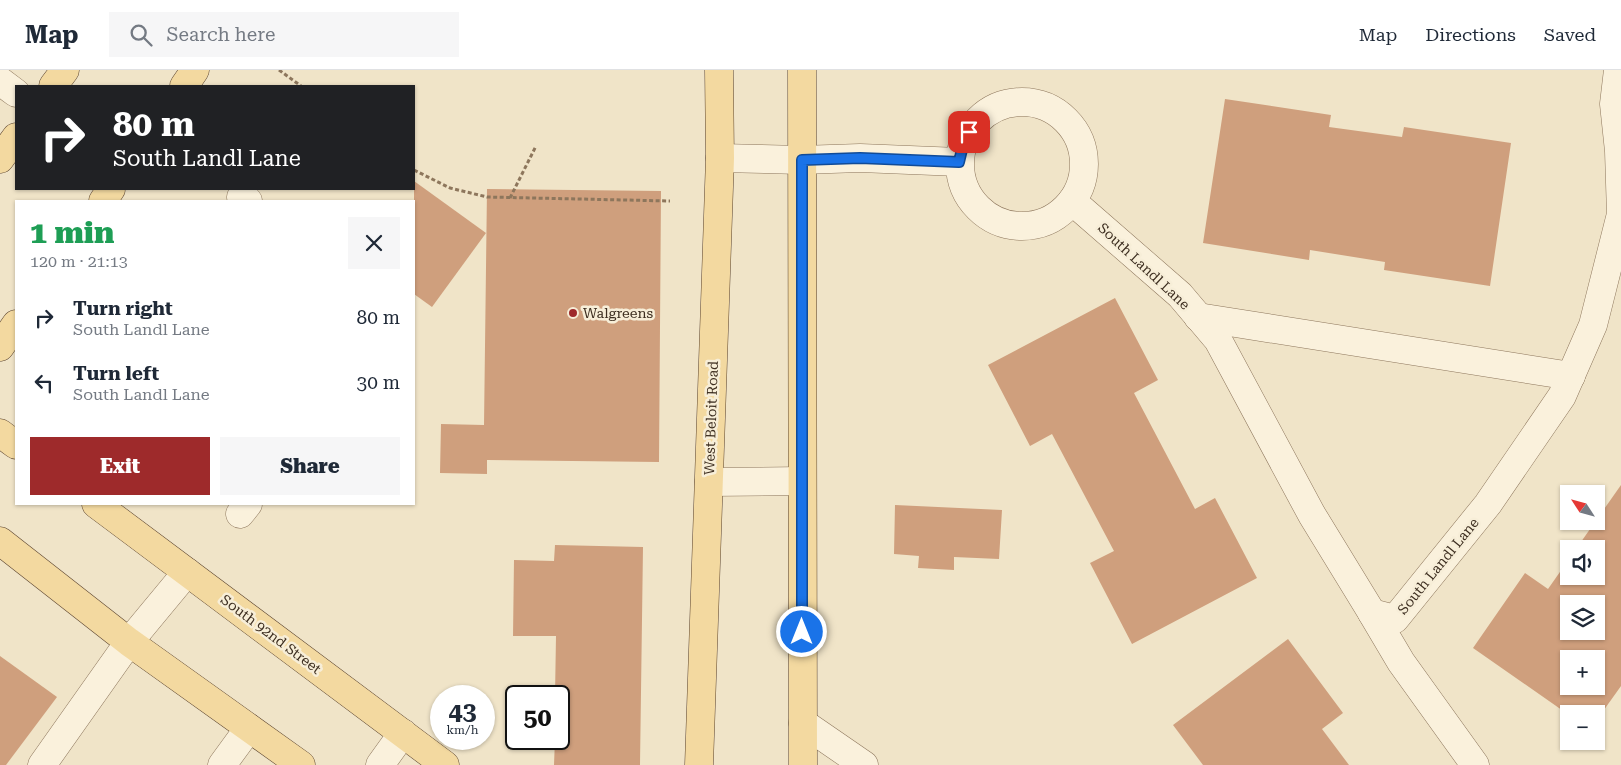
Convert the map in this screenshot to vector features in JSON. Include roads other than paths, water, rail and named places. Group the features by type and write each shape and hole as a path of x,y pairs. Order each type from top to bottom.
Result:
{"main road":[{"path":"54,85 65,70"},
{"path":"185,85 195,70"},
{"name":"West Beloit Road","path":"699,765 720,158 719,70"},
{"path":"802,70 803,765"},
{"path":"0,159 15,138"},
{"path":"0,347 15,325"},
{"path":"0,433 15,444"},
{"name":"South 92nd Street","path":"97,505 445,765"},
{"path":"0,540 129,642 301,765"}],"street":[{"name":"South Landl Lane","path":"1072,201 1180,295 1218,340 1312,515 1372,613 1395,619 1488,504 1562,396 1592,325 1610,298 1621,214 1620,151 1614,104 1618,70"},
{"path":"0,81 15,92"},
{"path":"1011,102 1032,102 1052,108 1069,122 1080,140 1085,161 1082,182 1072,201 1058,214 1040,223 1021,226 1002,223 984,214 971,199 962,182 959,162 964,141 974,123 991,109 1011,102"},
{"path":"720,158 802,160 860,158 959,162"},
{"path":"1198,317 1570,376"},
{"path":"709,482 802,482"},
{"path":"42,765 129,642 187,572"},
{"path":"1372,613 1401,662 1476,765"},
{"path":"803,723 864,765"},
{"path":"222,765 249,728"},
{"path":"380,765 403,733"}],"place":[{"name":"Walgreens","path":"573,313"}]}
